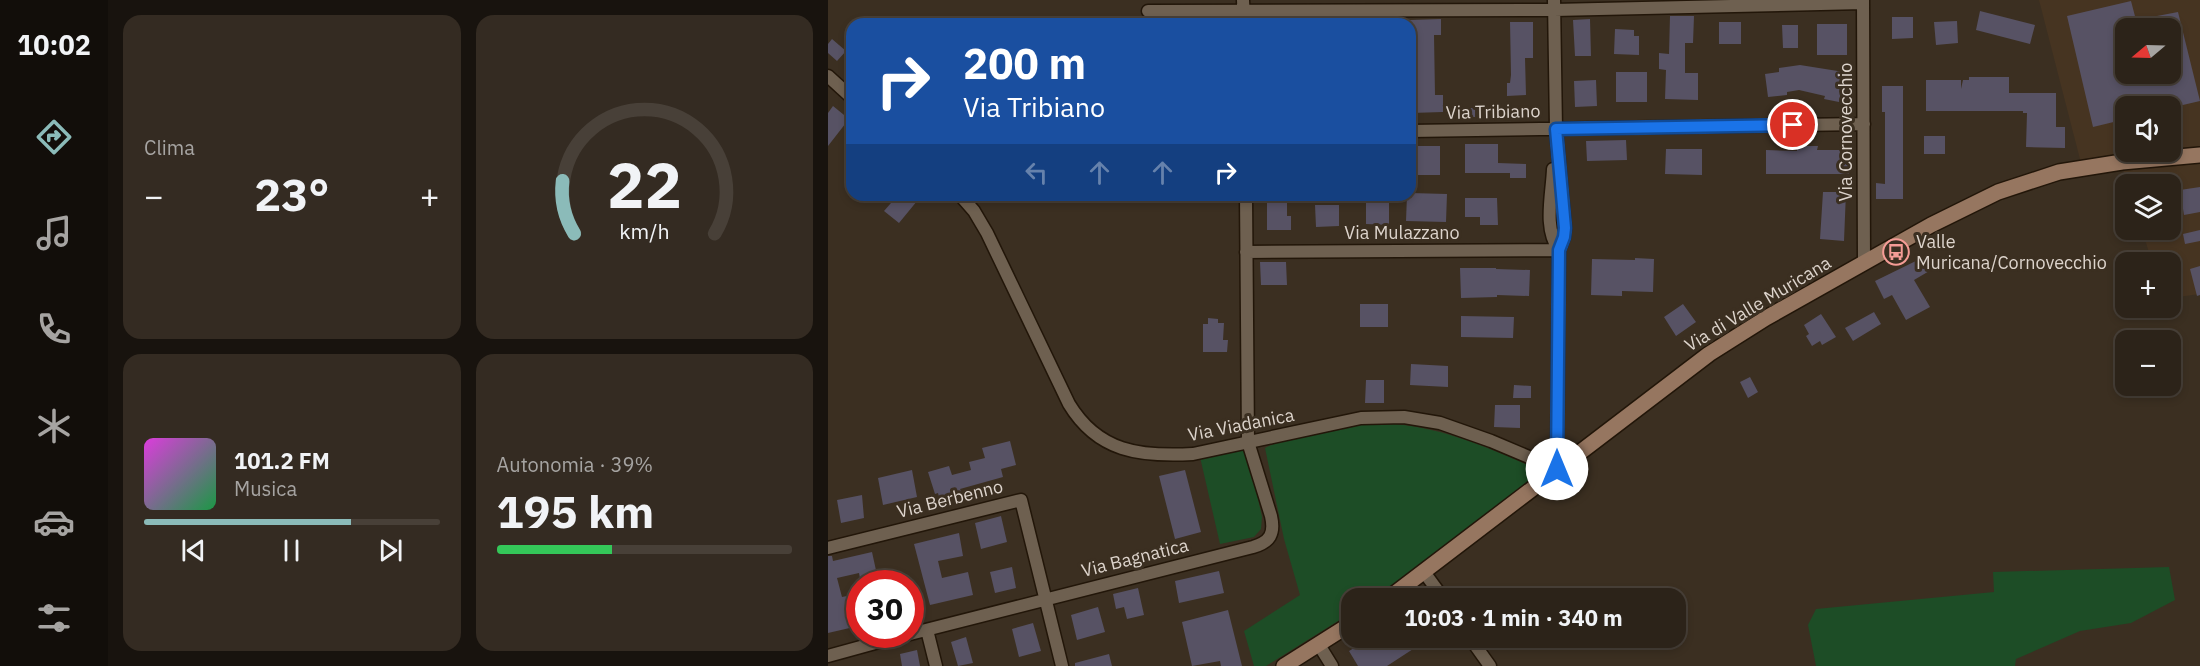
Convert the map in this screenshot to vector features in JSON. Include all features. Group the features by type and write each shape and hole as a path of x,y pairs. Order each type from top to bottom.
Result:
{"street":[{"path":"1148,11 1243,5 1554,5 1863,1"},
{"name":"Via Cornovecchio","path":"1863,1 1863,263"},
{"path":"1554,5 1556,129 1550,226 1552,240 1559,250 1557,469"},
{"path":"828,76 846,92"},
{"name":"Via Tribiano","path":"1416,131 1864,124"},
{"name":"Via di Valle Muricana","path":"1402,588 1685,372 1737,335 1931,225 1998,192 2082,167 2200,155"},
{"name":"Via Viadanica","path":"965,201 982,223 1064,395 1079,419 1102,440 1124,449 1167,454 1208,452 1361,418 1404,417 1450,427 1491,441 1557,469"},
{"path":"1246,201 1248,442"},
{"name":"Via Mulazzano","path":"1246,252 1559,250"},
{"name":"Via Bagnatica","path":"924,631 1253,547 1267,541 1272,533 1272,522 1248,442"},
{"name":"Via Berbenno","path":"828,548 1021,501 1062,666"},
{"path":"1424,572 1436,588"},
{"path":"927,630 936,666"},
{"path":"1284,666 1341,630"},
{"path":"1318,645 1332,666"},
{"name":"Via Bagnatica","path":"828,656 857,648"},
{"path":"1477,648 1490,666"}],"shaded area":[{"path":"2039,0 2200,0 2200,294 2181,297 2181,252 2149,252 2145,240 2181,240 2181,174 2125,174 2121,162 2082,167"}],"green space":[{"path":"1384,423 1426,429 1484,446 1541,471 1390,588 1341,588 1341,619 1266,666 1254,666 1244,631 1300,595 1284,539 1265,448 1291,438 1356,425"},
{"path":"1247,448 1262,517 1261,529 1254,537 1220,544 1200,457"},
{"path":"2169,567 2175,600 2131,623 2080,631 2016,659 2015,666 1816,666 1808,625 1816,609 1994,592 1993,572"}],"building":[{"path":"2131,1 2135,18 2115,18 2115,84 2181,84 2181,24 2200,101 2181,105 2181,96 2115,96 2115,122 2093,127 2067,16"},
{"path":"1980,11 2035,25 2030,44 1976,30"},
{"path":"2178,12 2179,18 2146,18"},
{"path":"1670,16 1694,16 1693,43 1685,43 1685,73 1698,73 1698,100 1665,99 1666,70 1659,69 1659,53 1669,54"},
{"path":"1892,17 1913,17 1913,38 1892,39"},
{"path":"1441,19 1441,35 1434,35 1435,95 1443,95 1443,112 1416,113 1416,20"},
{"path":"1590,19 1591,56 1575,56 1573,20"},
{"path":"1957,21 1958,43 1936,45 1934,22"},
{"path":"1510,22 1533,22 1533,58 1525,58 1526,95 1507,96 1507,83 1510,83 1511,75"},
{"path":"1719,22 1741,22 1741,44 1719,44"},
{"path":"1817,24 1847,24 1847,55 1817,55"},
{"path":"1782,25 1798,25 1798,48 1783,48"},
{"path":"1615,29 1634,30 1634,36 1639,36 1639,55 1614,54"},
{"path":"832,39 846,51 837,61 828,53 828,44"},
{"path":"1800,65 1844,72 1839,102 1799,90 1787,92 1787,95 1768,97 1765,74 1779,72 1779,68"},
{"path":"1616,72 1647,72 1647,102 1616,102"},
{"path":"1969,77 2009,77 2009,93 2056,93 2056,127 2065,127 2065,148 2026,147 2027,113 2023,111 1926,111 1926,80 1961,80 1961,89 1963,80 1969,80"},
{"path":"1596,80 1597,106 1575,107 1574,81"},
{"path":"1882,86 1903,86 1903,199 1876,199 1876,183 1885,184 1885,112 1882,112"},
{"path":"833,106 846,117 846,123 828,146 828,113"},
{"path":"1454,108 1475,108 1475,117 1454,117"},
{"path":"1924,136 1945,136 1945,154 1924,154"},
{"path":"1626,140 1627,160 1587,161 1586,141"},
{"path":"1465,144 1498,144 1498,163 1526,164 1526,178 1510,178 1510,173 1465,173"},
{"path":"1416,146 1440,146 1440,175 1416,175"},
{"path":"1797,146 1818,146 1817,150 1849,150 1849,174 1766,174 1766,150 1797,151"},
{"path":"1666,149 1702,149 1702,175 1665,174"},
{"path":"2200,187 2200,212 2184,215 2181,190"},
{"path":"1823,192 1846,192 1844,241 1820,239"},
{"path":"1416,193 1447,194 1446,222 1406,221 1407,201 1416,201"},
{"path":"1465,198 1497,198 1498,225 1480,225 1480,217 1465,217"},
{"path":"893,201 917,201 899,223 884,211"},
{"path":"1267,202 1287,203 1287,216 1291,216 1291,230 1267,230"},
{"path":"1366,203 1389,203 1389,225 1366,224"},
{"path":"1315,205 1339,205 1339,226 1316,227"},
{"path":"2200,230 2200,241 2185,244 2183,234"},
{"path":"1924,257 1931,270 1914,280 1930,307 1906,320 1892,295 1884,299 1875,281"},
{"path":"1635,258 1654,259 1653,292 1622,291 1622,296 1591,295 1592,259 1635,260"},
{"path":"1260,262 1286,262 1287,285 1261,285"},
{"path":"2200,266 2200,295 2197,296 2190,269"},
{"path":"1460,268 1530,270 1529,296 1497,295 1497,297 1461,298"},
{"path":"1360,304 1388,304 1388,327 1360,327"},
{"path":"1683,304 1696,322 1676,336 1664,317"},
{"path":"1874,312 1881,324 1853,341 1845,328"},
{"path":"1821,314 1836,337 1822,345 1820,341 1812,346 1806,336 1809,334 1804,325"},
{"path":"1461,316 1514,317 1513,338 1461,337"},
{"path":"1208,318 1218,319 1218,323 1224,323 1223,340 1228,340 1227,352 1203,352 1203,324 1208,324"},
{"path":"1411,364 1448,366 1448,387 1410,385"},
{"path":"1750,377 1758,392 1748,398 1740,382"},
{"path":"1366,380 1384,380 1384,403 1365,403"},
{"path":"1514,385 1531,386 1531,398 1513,398"},
{"path":"1495,405 1520,405 1520,428 1494,427"},
{"path":"1010,441 1016,465 1001,469 1003,477 939,497 938,493 935,494 928,472 949,466 952,475 971,470 969,462 985,458 982,448"},
{"path":"912,470 917,497 883,505 878,478"},
{"path":"1185,470 1201,532 1175,539 1159,476"},
{"path":"862,495 864,518 841,523 837,500"},
{"path":"1001,516 1007,542 981,549 975,523"},
{"path":"959,533 963,556 938,561 942,578 968,572 973,595 930,605 924,582 924,570 921,570 914,544"},
{"path":"872,552 876,570 846,570 846,576 837,578 842,597 846,596 846,629 828,633 828,556 832,556 833,561"},
{"path":"1012,567 1016,588 995,593 990,572"},
{"path":"1219,571 1224,593 1179,603 1175,581"},
{"path":"1138,588 1144,615 1127,619 1124,607 1116,609 1113,594"},
{"path":"1098,607 1105,632 1077,640 1071,615"},
{"path":"1228,610 1242,666 1221,666 1220,661 1192,666 1182,622"},
{"path":"1033,623 1041,651 1019,657 1012,629"},
{"path":"966,637 973,663 958,666 951,642"},
{"path":"1354,648 1415,648 1387,666 1358,666 1349,651"},
{"path":"917,650 920,666 902,666 900,654"},
{"path":"1109,654 1112,666 1075,666 1075,663"}],"place":[{"name":"Valle Muricana/Cornovecchio","path":"1896,252"}],"route":[{"path":"1557,469 1559,250 1565,228 1556,129 1793,125"}]}
